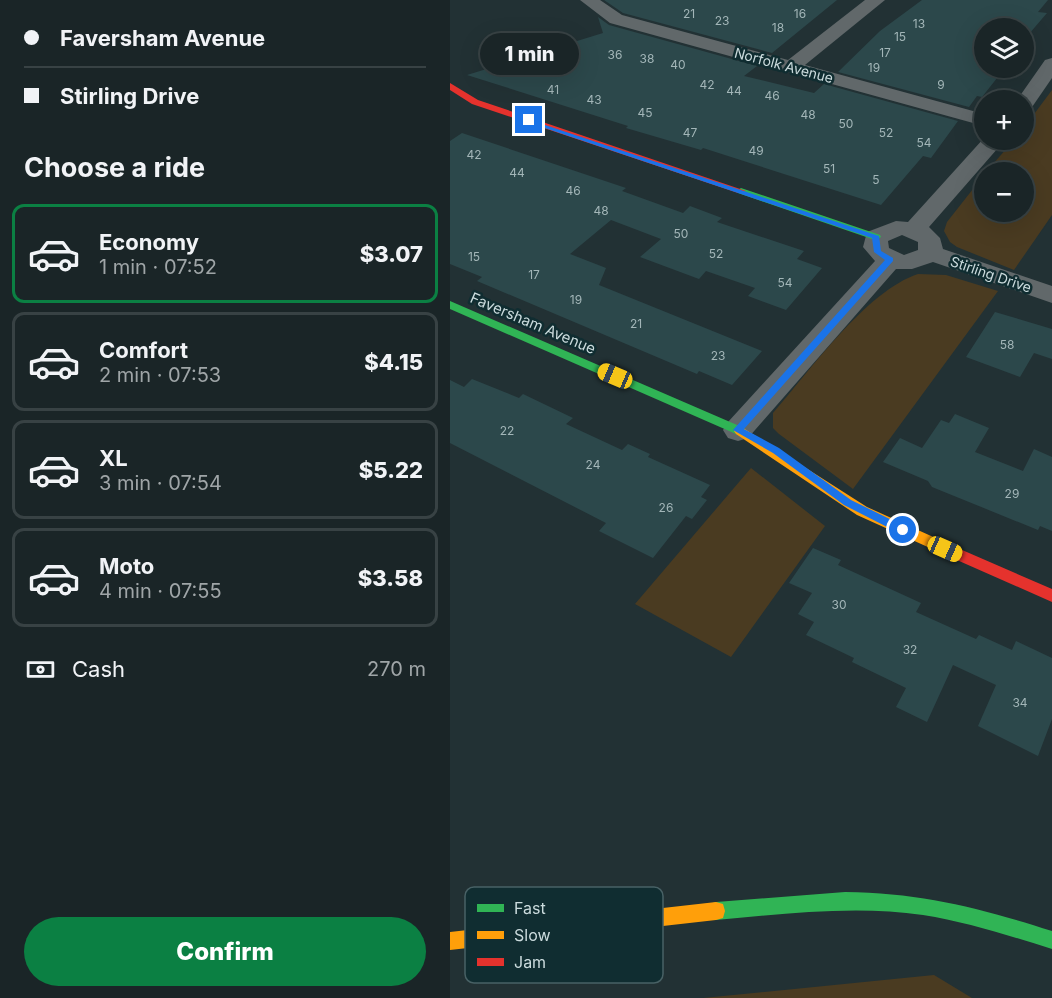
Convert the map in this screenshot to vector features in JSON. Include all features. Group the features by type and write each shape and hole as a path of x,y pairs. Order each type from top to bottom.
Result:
{"street":[{"name":"Norfolk Avenue","path":"589,0 616,19 974,117"},
{"path":"791,67 876,0"},
{"path":"1034,90 1052,64"},
{"path":"450,86 475,102 883,248 917,261 930,254 931,243 914,230 896,228 883,248 738,430"},
{"path":"914,230 985,150"},
{"name":"Stirling Drive","path":"930,254 1052,295"},
{"name":"Faversham Avenue","path":"450,305 738,430 767,445 834,495 862,511 1052,596"},
{"path":"663,917 842,901 932,908 981,918 1052,940"},
{"path":"450,941 465,939"}],"shaded area":[{"path":"1052,90 1052,215 1014,270 957,247 950,242 944,231 947,222 974,188 974,222 1034,222 1034,162 995,162 1005,150 1034,150 1034,114"},
{"path":"918,274 946,275 998,291 853,489 779,434 773,428 773,413 859,314 898,283"},
{"path":"751,468 825,526 731,657 635,604"},
{"path":"934,975 972,998 703,998"}],"building":[{"path":"604,0 837,0 772,53 623,13"},
{"path":"922,0 1048,0 1038,12 1047,13 1034,28 1034,18 974,18 974,78 997,78 988,90 974,90 974,100 969,107 838,72 880,31"},
{"path":"598,17 609,25 757,66 744,76 814,93 824,84 958,121 931,158 923,156 881,205 703,148 701,150 626,128 628,126 467,75 603,33"},
{"path":"462,133 626,188 622,191 683,213 690,206 722,218 717,222 804,251 797,259 822,268 786,310 748,296 755,288 706,271 699,279 640,257 661,239 611,220 570,254 606,268 599,285 762,351 732,385 699,371 697,374 477,281 482,277 450,264 450,141"},
{"path":"995,312 1052,329 1052,359 1034,353 1020,377 966,357"},
{"path":"472,379 519,398 523,394 573,418 566,424 622,450 628,444 650,454 648,457 710,485 701,497 707,500 692,519 686,516 653,558 599,531 606,523 450,443 450,380 464,387"},
{"path":"955,414 989,428 975,452 1023,471 1034,449 1052,457 1052,531 1040,526 1038,530 932,487 928,481 883,462 900,438 922,448 941,420 949,423"},
{"path":"813,548 841,560 838,565 921,603 916,612 976,639 979,635 1012,650 1016,641 1052,658 1052,719 1038,756 978,726 996,685 953,665 927,722 896,707 906,688 852,662 854,658 806,635 814,622 798,614 812,593 789,583"}],"traffic: fast":[{"path":"741,191 876,237"},
{"path":"450,305 740,431"},
{"path":"716,911 793,904 897,903 956,912 1052,940"}],"traffic: slow":[{"path":"740,431 862,511 946,549"},
{"path":"663,917 716,911"},
{"path":"450,941 465,939"}],"traffic: jam":[{"path":"450,86 475,102 741,191"},
{"path":"946,549 1052,596"}],"route":[{"path":"529,120 876,237 874,242 877,252 890,260 738,430 776,450 847,503 903,530"}]}
